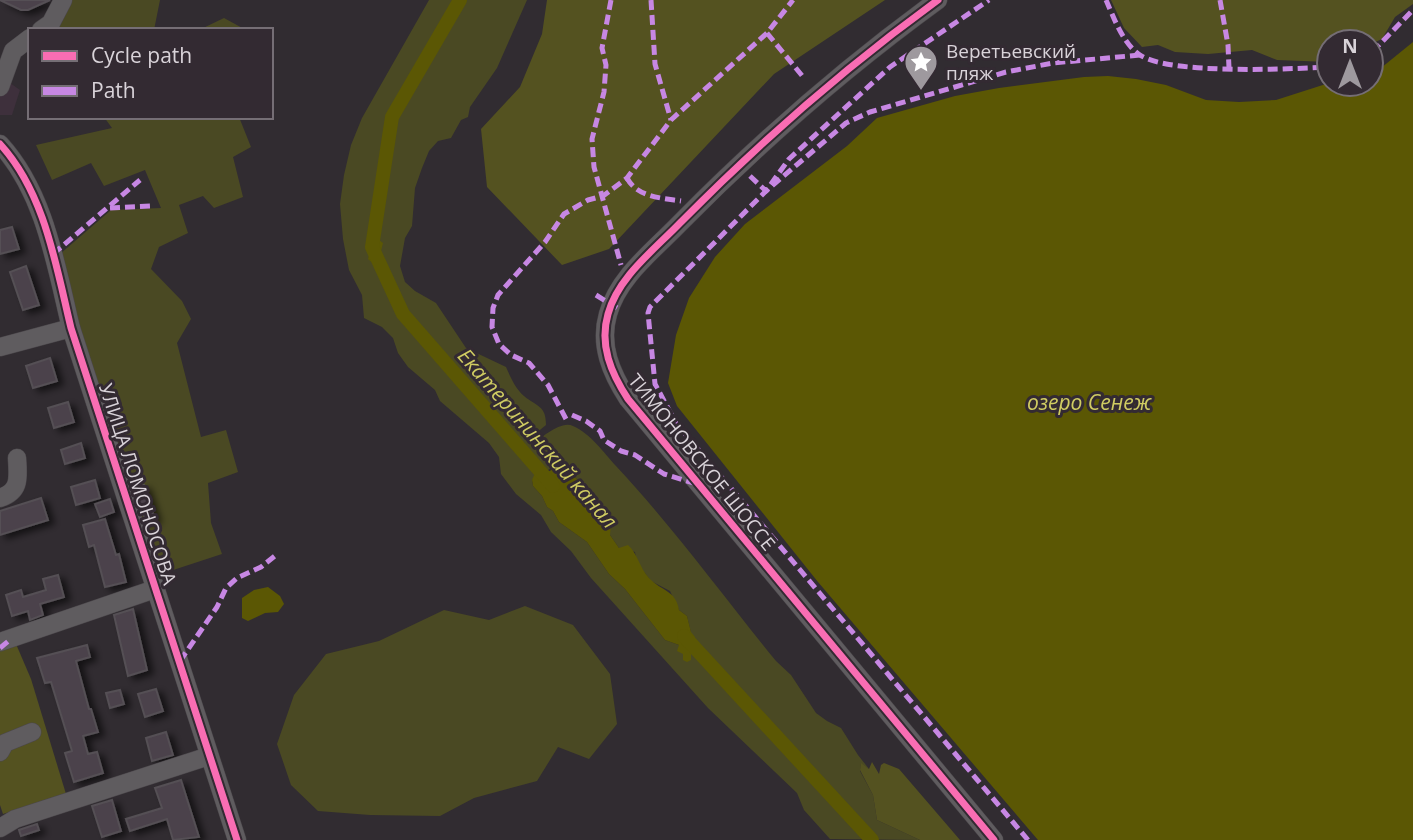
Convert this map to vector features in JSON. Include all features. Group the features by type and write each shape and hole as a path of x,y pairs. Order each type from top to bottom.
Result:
{"street":[{"path":"44,28 51,23 63,0"},
{"name":"ТИМОНОВСКОЕ ШОССЕ","path":"938,0 872,48 785,122 651,253 625,281 612,300 604,333 605,351 615,380 628,399 994,840"},
{"path":"0,87 13,51 28,40"},
{"name":"УЛИЦА ЛОМОНОСОВА","path":"0,144 33,196 53,254 71,328 237,840"},
{"path":"0,346 71,328"},
{"path":"0,498 15,490 18,483 17,458"},
{"path":"0,642 155,589"},
{"path":"0,752 5,743 32,732"},
{"path":"0,828 15,819 209,756"}],"shaded area":[{"path":"69,0 160,0 154,28 53,28"},
{"path":"429,0 527,0 497,68 470,107 468,117 461,120 451,138 438,141 429,151 415,188 412,226 405,238 400,266 405,282 436,303 466,348 506,367 521,393 540,407 546,418 546,425 535,434 530,443 568,425 585,433 596,444 678,537 776,661 791,675 816,713 841,728 869,769 861,764 860,771 873,795 877,820 920,840 830,839 804,810 797,793 708,708 591,578 571,551 551,532 541,515 516,494 501,474 499,457 489,443 440,401 435,390 408,367 398,353 393,338 382,327 364,318 362,295 349,270 340,204 351,145 362,118","holes":["559,463 582,484 589,500 602,512 610,535 619,548 635,552 637,563 651,581 670,591 679,610 687,616 691,633 679,645 665,640 625,589 609,574 587,542 559,522 533,486 532,480"]},
{"path":"547,0 885,0 774,74 609,249 562,265 487,187 481,129 520,87 542,34"},
{"path":"1111,0 1413,0 1413,4 1395,17 1385,34 1385,28 1315,28 1315,61 1277,60 1252,50 1208,54 1175,52 1158,45 1142,47 1124,28"},
{"path":"224,18 242,28 203,28"},
{"path":"0,76 20,90 12,115 0,115"},
{"path":"105,119 240,119 251,147 233,157 243,197 214,208 203,196 179,205 188,233 159,247 151,269 182,301 191,319 177,343 201,437 226,430 238,472 208,483 211,523 222,554 161,574 124,463 98,397 60,254 111,210 161,208 145,170 104,186 91,163 52,180 36,145 112,128"},
{"path":"525,606 573,625 610,674 617,724 589,759 558,747 537,781 474,798 440,816 318,811 291,785 277,744 294,695 326,654 379,641 444,610 489,620"},
{"path":"16,644 31,679 66,794 3,814 0,805 0,648"},
{"path":"872,762 879,774 884,763 899,769 960,840 920,840 877,820 873,795 860,770 861,763 869,769"}],"water":[{"name":"озеро Сенеж","path":"1413,42 1413,840 1038,840 818,582 677,406 668,383 676,335 689,298 715,257 745,224 847,146 877,118 955,96 999,88 1108,76 1166,85 1206,100 1276,100 1315,87 1315,98 1385,98 1385,65"},
{"path":"374,228 380,232 379,240 383,243 383,260 376,266 368,259 372,245 368,237 370,230"},
{"path":"559,462 582,484 589,500 602,512 611,525 610,535 619,548 628,545 649,578 675,598 679,610 687,616 695,637 695,651 691,652 691,660 683,660 683,654 677,651 679,645 665,640 625,589 609,574 587,542 559,522 533,486 535,473 550,471"},
{"path":"268,587 280,596 284,604 278,612 265,613 248,621 242,618 242,598 254,590"}],"building":[{"path":"0,0 50,0 28,10 21,10"},
{"path":"12,227 19,249 0,254 0,230"},
{"path":"26,266 39,305 23,310 10,272"},
{"path":"50,358 57,381 33,388 26,366"},
{"path":"68,402 74,422 54,428 48,408"},
{"path":"81,443 85,458 65,464 61,450"},
{"path":"95,480 100,498 76,505 71,487"},
{"path":"144,485 155,519 146,522 135,488"},
{"path":"41,498 48,520 0,535 0,511"},
{"path":"110,499 114,512 100,517 95,504"},
{"path":"105,519 116,555 119,554 126,582 105,587 94,545 89,547 83,525"},
{"path":"58,575 64,597 40,604 43,615 30,620 28,611 12,616 6,595 21,590 23,597 46,590 43,579"},
{"path":"133,609 147,670 128,676 114,615"},
{"path":"87,645 90,657 76,661 98,732 83,736 88,754 97,752 103,773 74,782 65,753 72,751 51,682 45,683 37,658"},
{"path":"156,689 163,711 145,717 138,694"},
{"path":"120,690 124,704 110,708 106,693"},
{"path":"166,732 173,755 152,761 146,738"},
{"path":"181,780 199,837 173,840 167,819 130,831 126,819 162,808 155,788"},
{"path":"112,800 121,831 102,837 92,806"},
{"path":"37,824 39,830 21,836 19,830"}],"waterway":[{"name":"Екатерининский канал","path":"460,0 392,117 372,247 403,314 553,486"},
{"name":"Екатерининский канал","path":"684,636 872,840"}],"marked path":[{"path":"611,0 602,48 606,65 604,92 592,139 594,167 621,265"},
{"path":"651,0 655,64 671,120"},
{"path":"566,419 548,385 529,363 511,355 499,344 492,327 493,308 498,295 545,242 564,214 588,200 603,196 627,178 671,120 767,33 793,0"},
{"path":"750,176 766,191 789,159 890,67 989,0"},
{"path":"1106,0 1129,44 1140,55 1155,61 1203,68 1315,68"},
{"path":"1220,0 1229,68"},
{"path":"1385,39 1413,10"},
{"path":"767,33 804,78"},
{"path":"1028,840 676,423 655,384 648,313 650,307 766,191 846,123 870,112 1006,72 1053,63 1140,55"},
{"path":"627,178 643,193 681,201"},
{"path":"53,254 140,180"},
{"path":"110,208 152,206"},
{"path":"596,295 617,308"},
{"path":"572,415 600,431 604,440 621,451 635,455 664,474 697,484"},
{"path":"180,661 217,607 226,588 237,578 261,567 276,555"},
{"path":"0,648 11,639"}],"cycle path":[{"path":"938,0 804,106 648,254 628,276 613,301 605,337 612,369 628,399 994,840"},
{"path":"0,144 28,185 47,231 71,328 237,840"}],"place":[{"name":"Веретьевский пляж","path":"921,92"}]}
